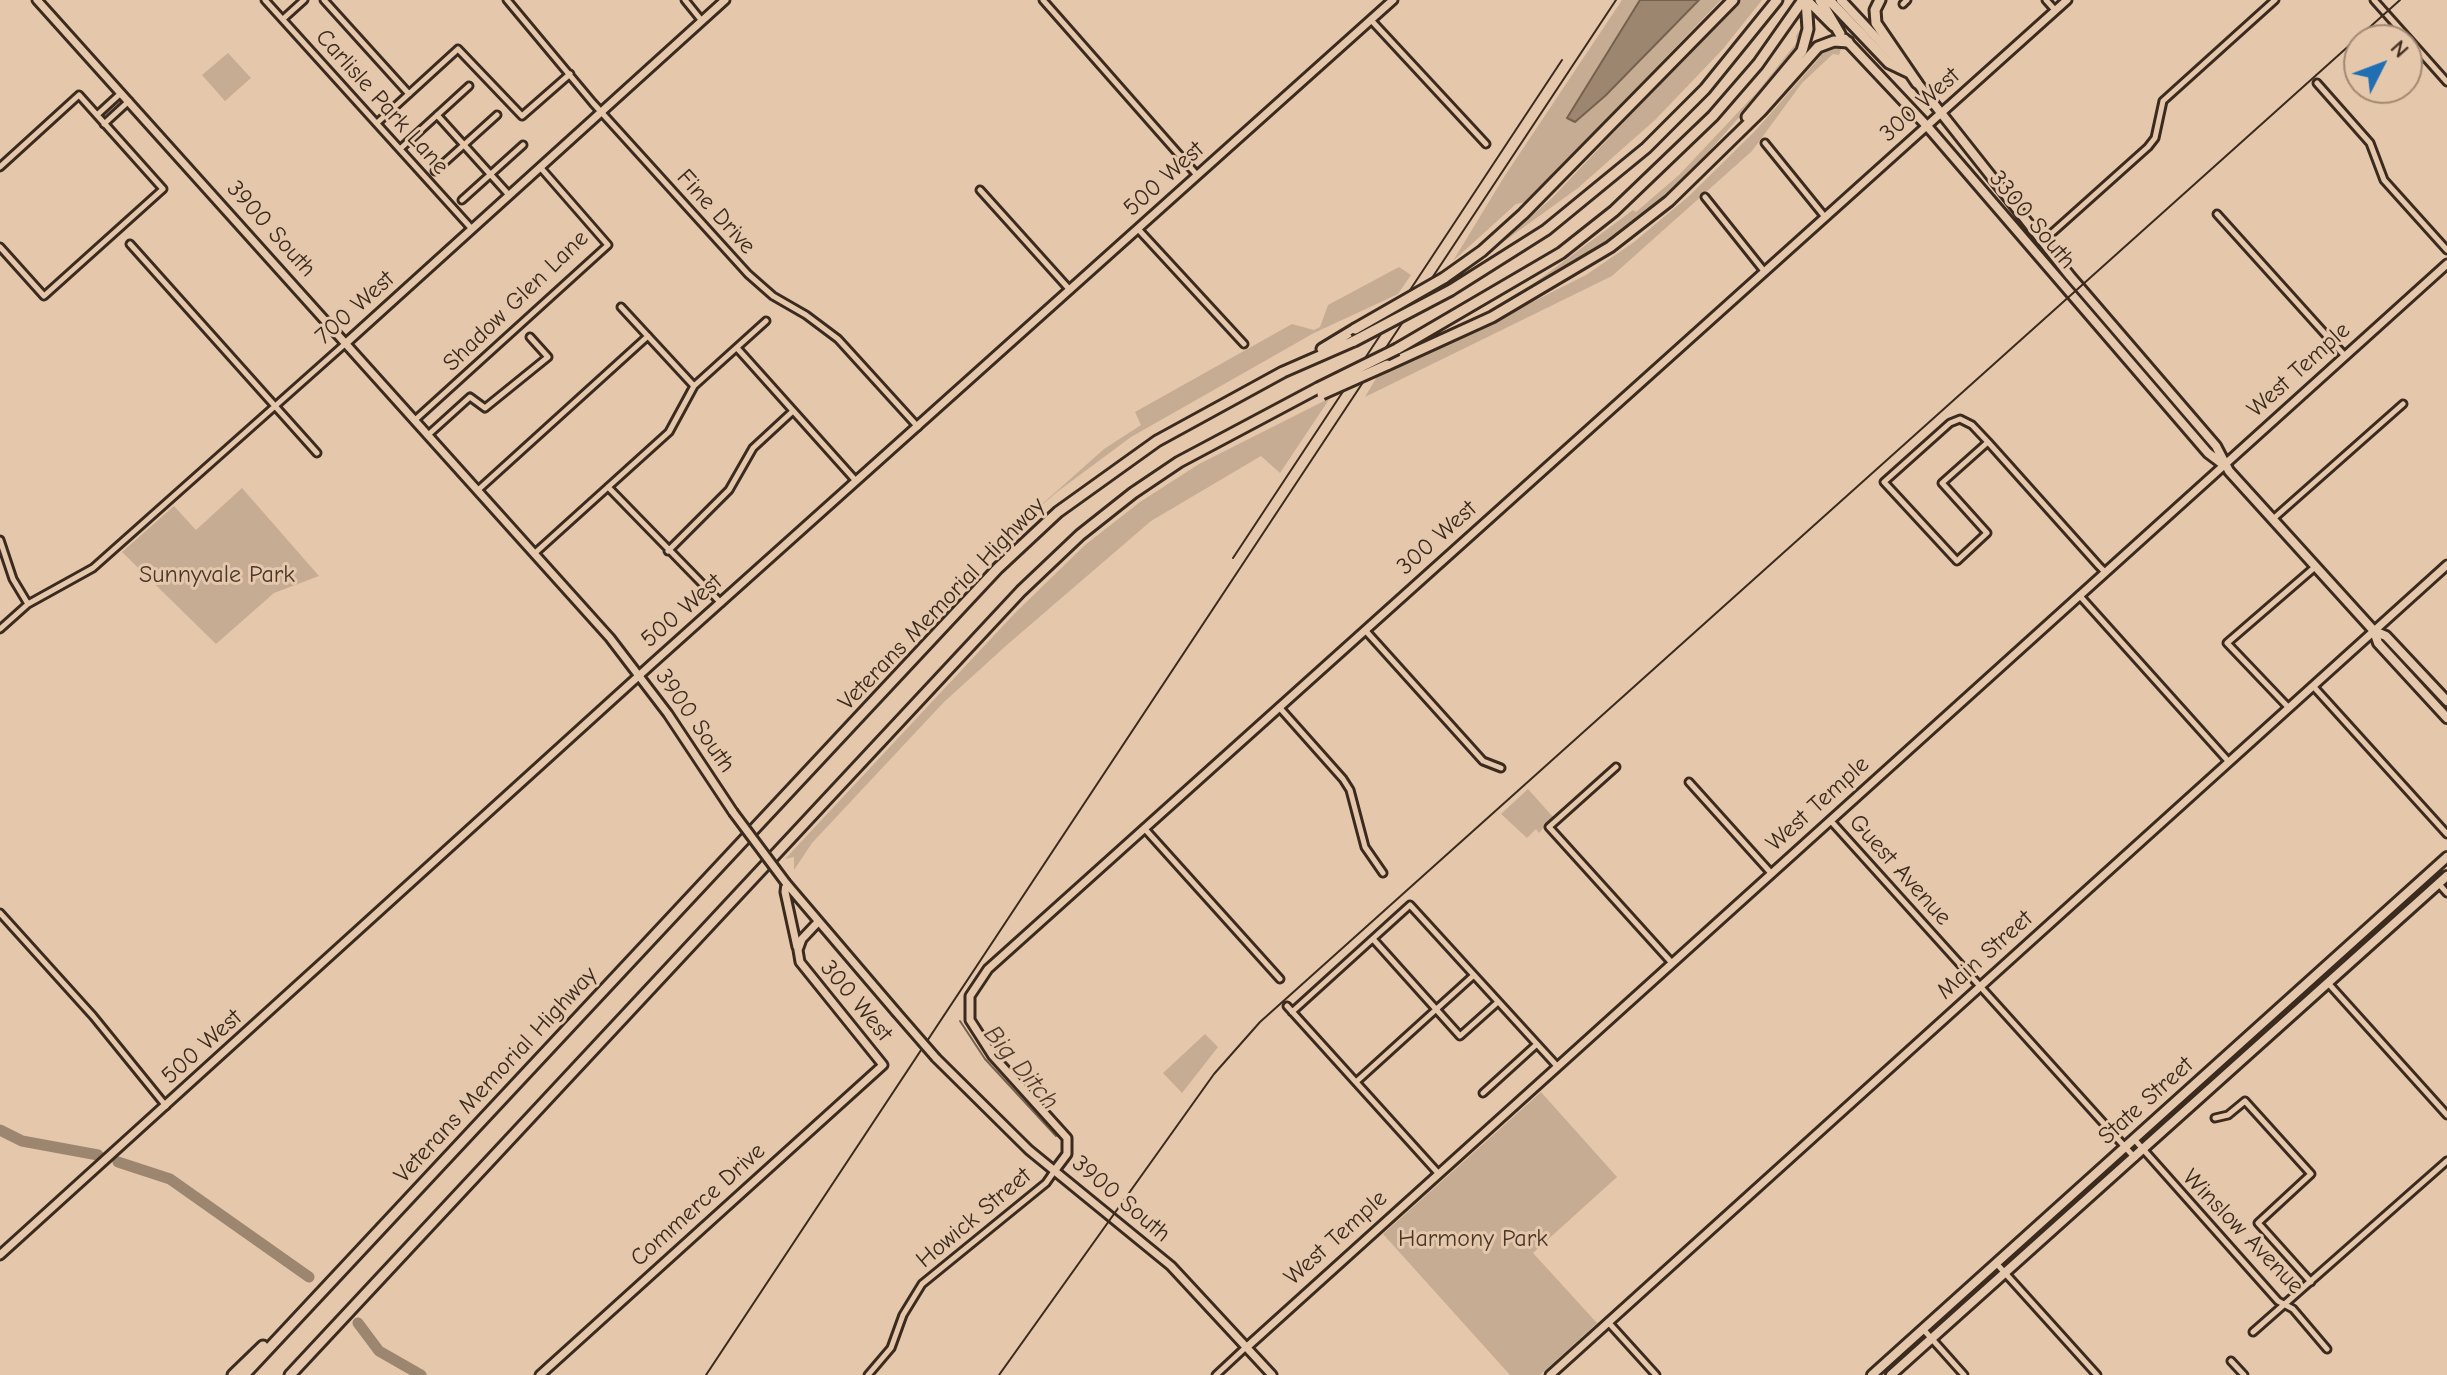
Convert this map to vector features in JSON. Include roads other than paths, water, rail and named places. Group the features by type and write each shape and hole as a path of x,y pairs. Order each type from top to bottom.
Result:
{"highway":[{"path":"1285,371 1444,278 1482,251 1523,214 1732,0"},
{"name":"Veterans Memorial Highway","path":"244,1375 998,568 1058,512 1111,471 1157,441 1285,371 1354,341 1451,290 1558,221 1635,159 1705,89 1777,0"},
{"path":"1723,148 1802,51 1808,29 1805,0"},
{"name":"Veterans Memorial Highway","path":"290,1375 691,941 1021,591 1080,535 1179,462 1397,349 1561,253 1614,211 1713,116 1758,64 1805,0"},
{"path":"1820,0 1840,34"},
{"path":"1829,0 1889,63 1910,73"},
{"path":"1880,0 1875,10 1876,23 1917,83"},
{"path":"1320,391 1387,365 1492,317 1581,266 1652,216 1723,148 1818,47 1834,41 1848,42"},
{"path":"233,1375 324,1288"},
{"path":"297,1375 351,1311"}],"main road":[{"name":"3300 South","path":"1805,0 1927,126 2208,453 2225,465 2374,631 2378,643 2447,718"},
{"name":"3300 South","path":"1841,0 1910,73 2043,241 2216,446 2225,465"},
{"path":"2014,230 2043,241"},
{"name":"3300 South","path":"2374,631 2386,636 2447,701"},
{"name":"State Street","path":"1872,1375 2447,857"},
{"name":"State Street","path":"1891,1375 2447,876"}],"street":[{"name":"3900 South","path":"37,0 535,553 640,676 786,883 936,1058 1004,1127 1171,1266 1272,1375"},
{"name":"Carlisle Park Lane","path":"265,0 472,229"},
{"path":"283,19 304,0"},
{"path":"324,0 409,94"},
{"name":"Fine Drive","path":"507,0 601,112 756,282 838,339 918,427"},
{"path":"685,0 702,21"},
{"name":"700 West","path":"0,629 28,604 93,568 725,0"},
{"path":"1043,0 1197,175"},
{"name":"500 West","path":"0,1255 1393,0"},
{"path":"2046,0 2055,10"},
{"name":"300 West","path":"1055,1170 1067,1154 1069,1144 1065,1133 983,1043 970,1020 970,996 988,969 2067,0"},
{"path":"2043,241 2148,147 2155,138 2163,101 2275,0"},
{"path":"2374,0 2447,82"},
{"path":"1371,20 1486,144"},
{"path":"377,123 458,49 522,116 570,74"},
{"path":"2317,83 2370,143 2384,180 2447,250"},
{"path":"400,149 469,86"},
{"path":"97,115 121,93"},
{"path":"0,167 79,95 163,189 44,296 0,247"},
{"path":"104,124 129,101"},
{"path":"437,115 509,195"},
{"path":"435,171 497,115"},
{"path":"1765,143 1825,217"},
{"path":"462,200 523,145"},
{"name":"Shadow Glen Lane","path":"415,420 608,245 540,167"},
{"path":"980,190 1070,290"},
{"path":"1705,197 1764,271"},
{"path":"2217,214 2345,356"},
{"path":"1138,229 1244,344"},
{"path":"130,244 317,453"},
{"name":"West Temple","path":"1216,1375 2447,264"},
{"path":"621,307 694,386"},
{"path":"535,553 669,432 694,386 766,321"},
{"path":"478,490 648,336"},
{"path":"428,435 470,397 485,408 548,357 530,337"},
{"path":"737,348 857,481"},
{"path":"2273,519 2403,404"},
{"path":"668,551 723,496 753,448 793,411"},
{"path":"1988,442 1942,483 1987,533 1957,561 1884,482 1950,423 1960,419 1972,425 1988,442 2105,572"},
{"path":"608,487 721,604"},
{"path":"0,540 13,579 28,604"},
{"name":"Main Street","path":"1550,1375 2447,565"},
{"path":"2289,708 2227,643 2316,566"},
{"path":"2079,595 2229,762"},
{"path":"1365,630 1483,761 1501,768"},
{"path":"2313,686 2447,834"},
{"path":"1279,707 1350,790 1365,847 1383,873"},
{"path":"1616,767 1549,827 1672,963"},
{"path":"1689,782 1771,873"},
{"name":"Guest Avenue","path":"1830,820 2136,1158"},
{"path":"1144,828 1280,979"},
{"path":"786,883 786,902 795,924 798,950"},
{"path":"2439,884 2447,893"},
{"path":"1292,1012 1410,905 1557,1066"},
{"path":"0,913 108,1033 166,1106"},
{"name":"300 West","path":"818,922 802,939 798,950 805,973 883,1065"},
{"path":"1373,939 1460,1036 1498,1002"},
{"path":"1356,1082 1474,975"},
{"path":"2328,983 2447,1115"},
{"path":"1287,1006 1438,1173"},
{"path":"1483,1093 1537,1044"},
{"name":"Commerce Drive","path":"540,1375 883,1065"},
{"path":"2215,1118 2228,1115 2245,1101 2311,1174 2258,1223 2311,1282"},
{"name":"Winslow Avenue","path":"2134,1139 2327,1349"},
{"path":"2253,1332 2447,1161"},
{"name":"Howick Street","path":"868,1375 891,1348 904,1312 922,1284 1046,1183 1055,1170"},
{"path":"1996,1263 2097,1375"},
{"path":"1608,1322 1656,1375"},
{"path":"1923,1329 1964,1375"},
{"path":"2231,1361 2244,1375"},
{"path":"549,1367 556,1374"}],"waterway":[{"name":"Big Ditch","path":"960,1021 985,1059 1056,1136"},
{"path":"0,1130 22,1141 98,1155"},
{"path":"118,1162 170,1179 309,1277"},
{"path":"358,1323 379,1351 421,1375"}],"tram line":[{"path":"999,1375 1214,1074 1260,1022 2400,0"}],"railway":[{"path":"706,1375 1616,0"},
{"path":"1233,558 1562,60"}],"park label":[{"name":"Sunnyvale Park","path":"217,575"},
{"name":"Harmony Park","path":"1473,1239"}]}
